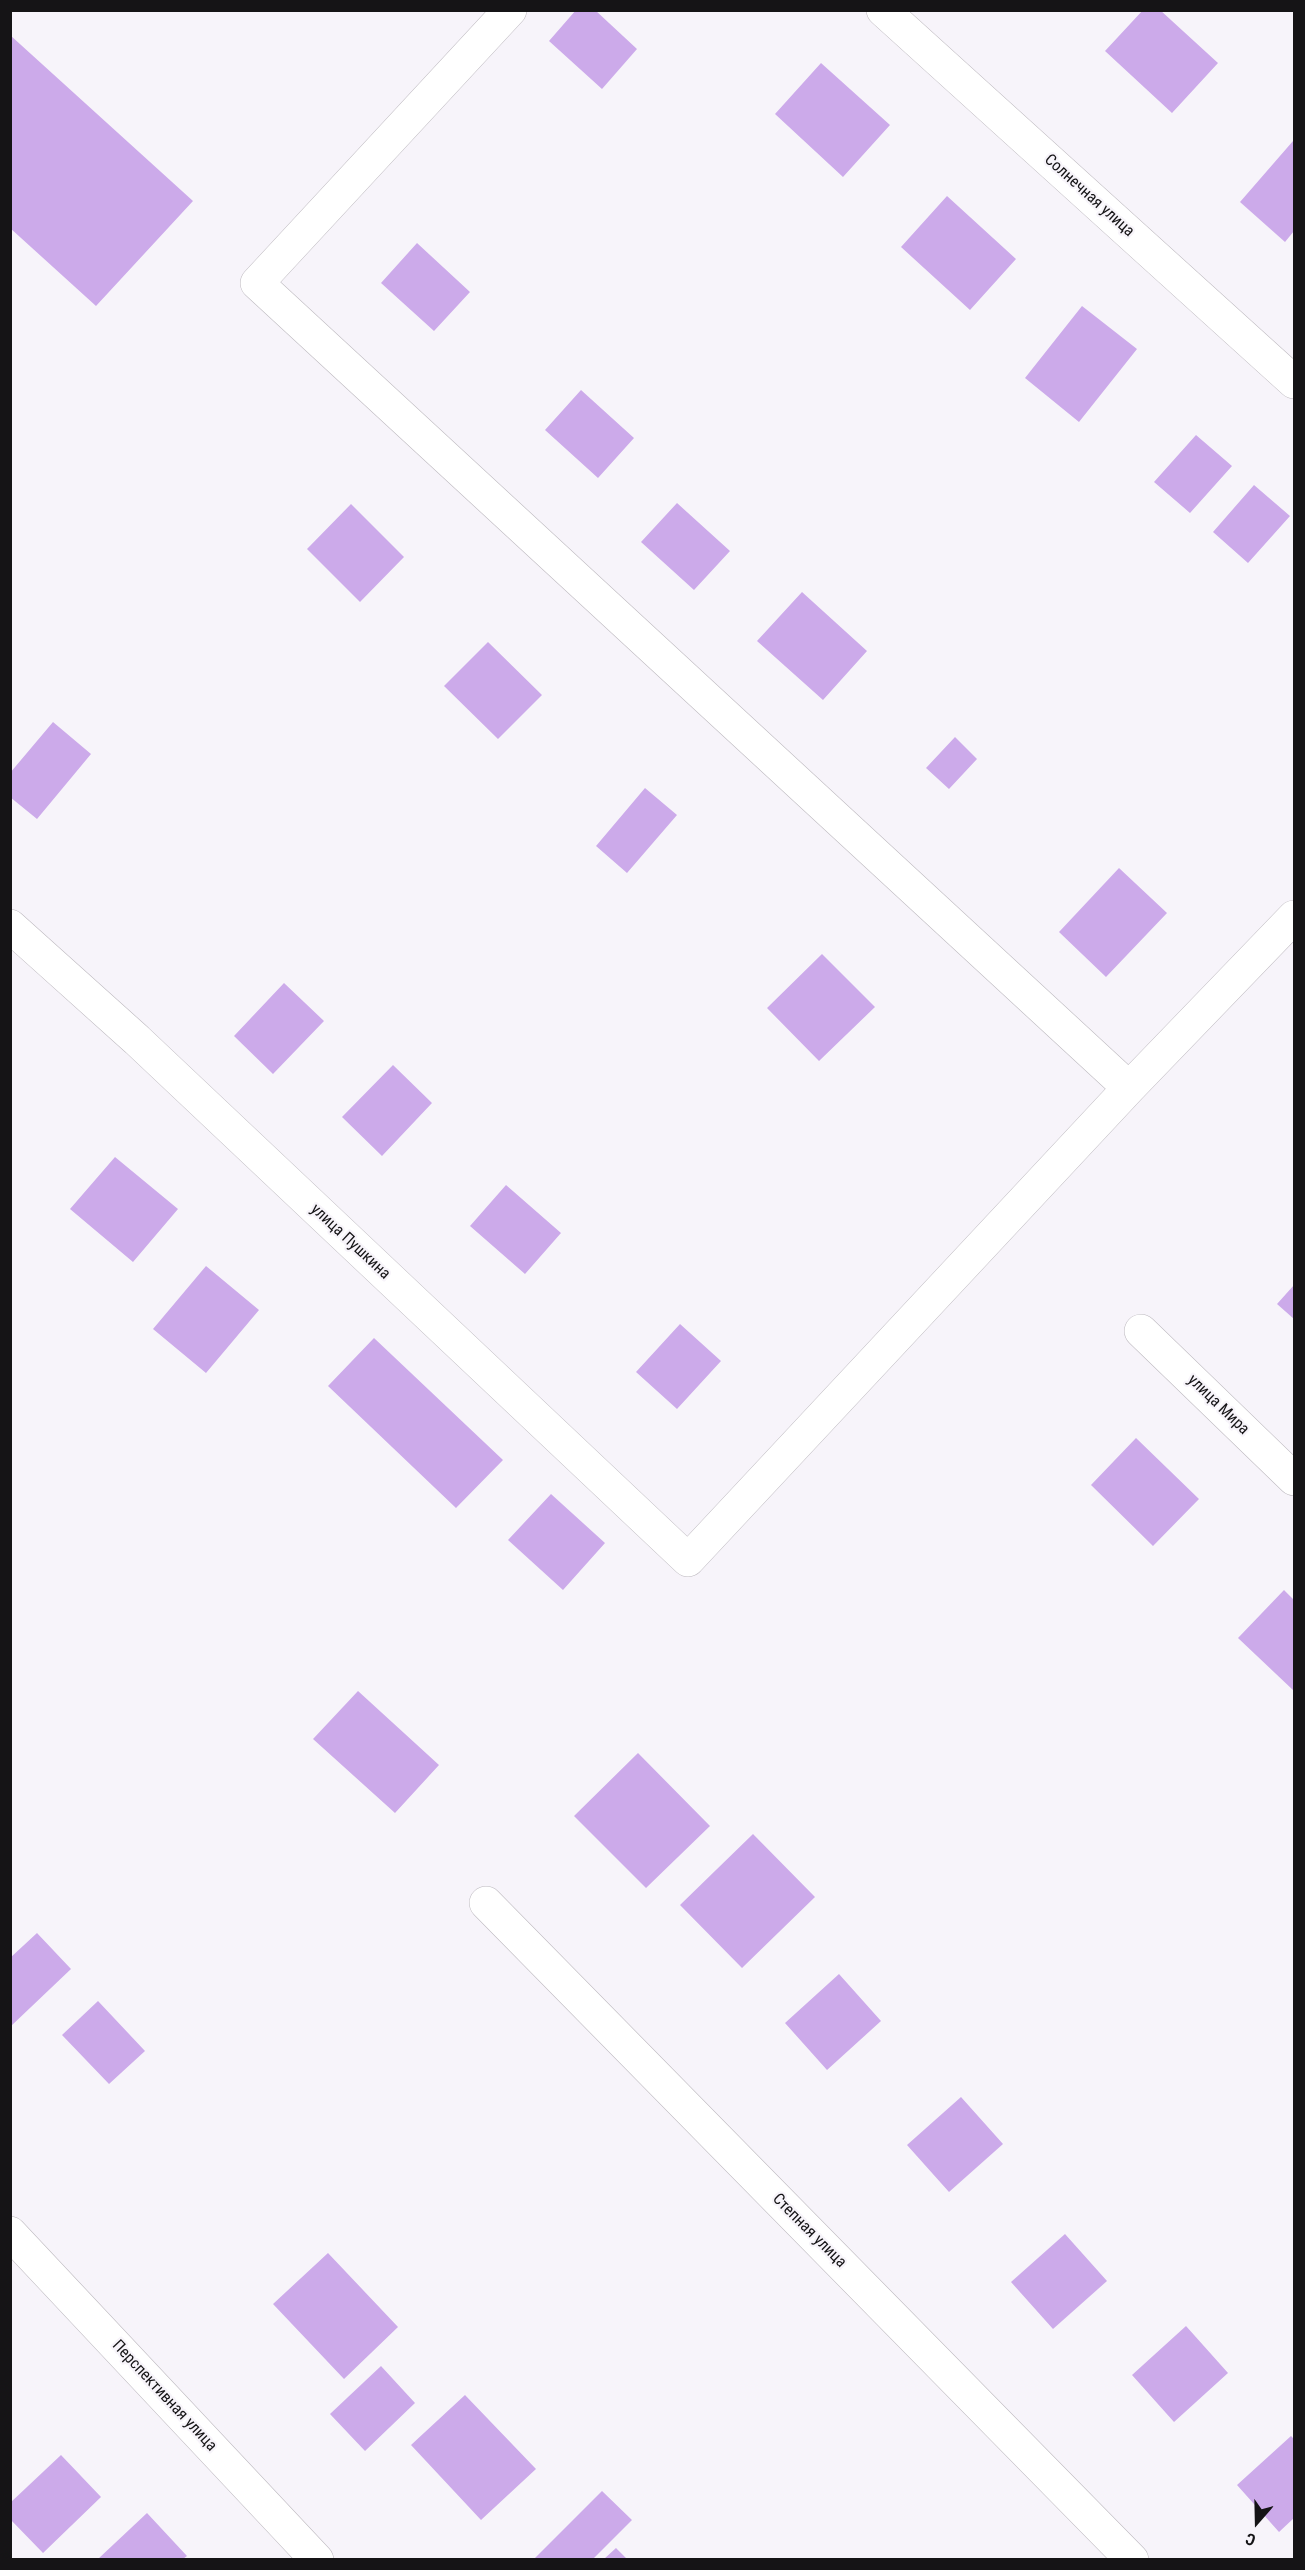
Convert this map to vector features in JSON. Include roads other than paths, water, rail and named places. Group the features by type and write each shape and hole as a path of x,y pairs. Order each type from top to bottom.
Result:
{"street":[{"path":"510,10 257,283 1129,1088 1294,917"},
{"name":"Солнечная улица","path":"883,10 1294,382"},
{"name":"улица Пушкина","path":"10,926 146,1048 687,1560 1129,1088"},
{"name":"улица Мира","path":"1142,1331 1294,1479"},
{"name":"Степная улица","path":"486,1903 1132,2559"},
{"name":"Перспективная улица","path":"10,2233 317,2559"}]}
